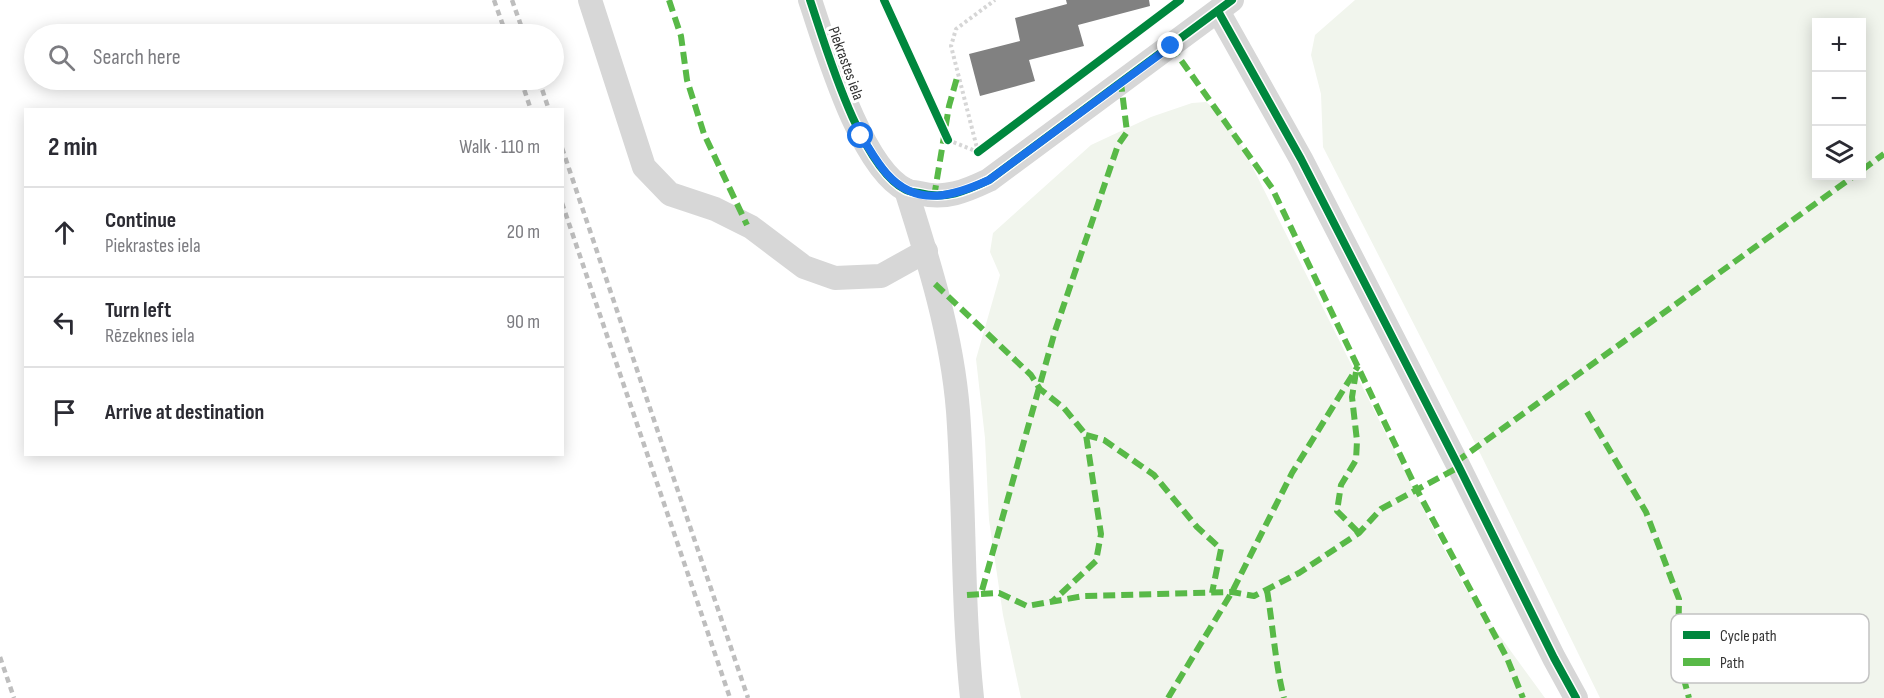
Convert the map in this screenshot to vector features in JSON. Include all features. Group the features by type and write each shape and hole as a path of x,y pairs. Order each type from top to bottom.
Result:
{"street":[{"path":"590,0 644,168 670,194 723,213 751,227 804,267 835,278 881,276 926,251"},
{"name":"Piekrastes iela","path":"810,0 842,93 861,136 887,174 906,190"},
{"path":"906,190 934,197 962,192 989,180 1225,5 1548,648 1576,698"},
{"path":"906,190 926,251 944,320 958,409 968,655 972,698"}],"path":[{"path":"978,152 951,46 956,29 995,0"},
{"path":"946,137 978,152"},
{"path":"978,152 987,146"}],"shaded area":[{"path":"1355,0 1884,0 1884,698 1600,698 1481,455 1323,147 1321,94 1311,55 1315,35"},
{"path":"1206,102 1221,114 1238,138 1465,588 1545,698 1021,698 1003,615 989,520 985,438 976,359 1000,275 990,252 993,233 1091,145 1151,117 1192,103"}],"building":[{"path":"1066,0 1149,0 1150,6 1078,25 1084,46 1029,60 1035,81 980,96 969,54 1020,41 1015,18 1067,4"}],"railway":[{"path":"494,0 502,24"},
{"path":"512,0 520,24"},
{"path":"524,90 530,108"},
{"path":"542,90 548,108"},
{"path":"564,154 748,698"},
{"path":"564,209 730,698"},
{"path":"0,657 14,698"}],"marked path":[{"path":"669,0 681,36 687,80 704,134 747,225"},
{"path":"1171,46 1272,188 1417,490 1507,658 1523,698"},
{"path":"934,197 949,106 958,74"},
{"path":"967,595 981,594 1055,331 1118,145 1127,132 1121,83"},
{"path":"1866,167 1884,154"},
{"path":"1456,462 1848,180"},
{"path":"935,284 1031,375 1040,389 1064,408 1086,435 1101,534 1096,561 1053,601"},
{"path":"1168,698 1232,592 1292,473 1358,366"},
{"path":"1356,372 1352,397 1357,441 1356,460 1341,485 1337,511 1359,533"},
{"path":"1587,412 1646,512 1679,599 1679,614"},
{"path":"1086,435 1104,440 1154,475 1197,527 1221,549 1212,593"},
{"path":"981,594 999,593 1027,606 1084,596 1232,592 1254,596 1299,573 1359,533 1381,509 1459,467"},
{"path":"1267,590 1284,698"},
{"path":"1685,683 1689,698"}],"cycle path":[{"path":"810,0 835,75 860,132 874,157 889,177 906,190 929,195 947,195 964,191 989,180 1232,0"},
{"path":"884,0 948,140"},
{"path":"978,152 1180,0"},
{"path":"1218,11 1301,159 1576,698"}],"route":[{"path":"861,136 887,174 906,190 934,197 962,192 989,180 1171,46"}]}
